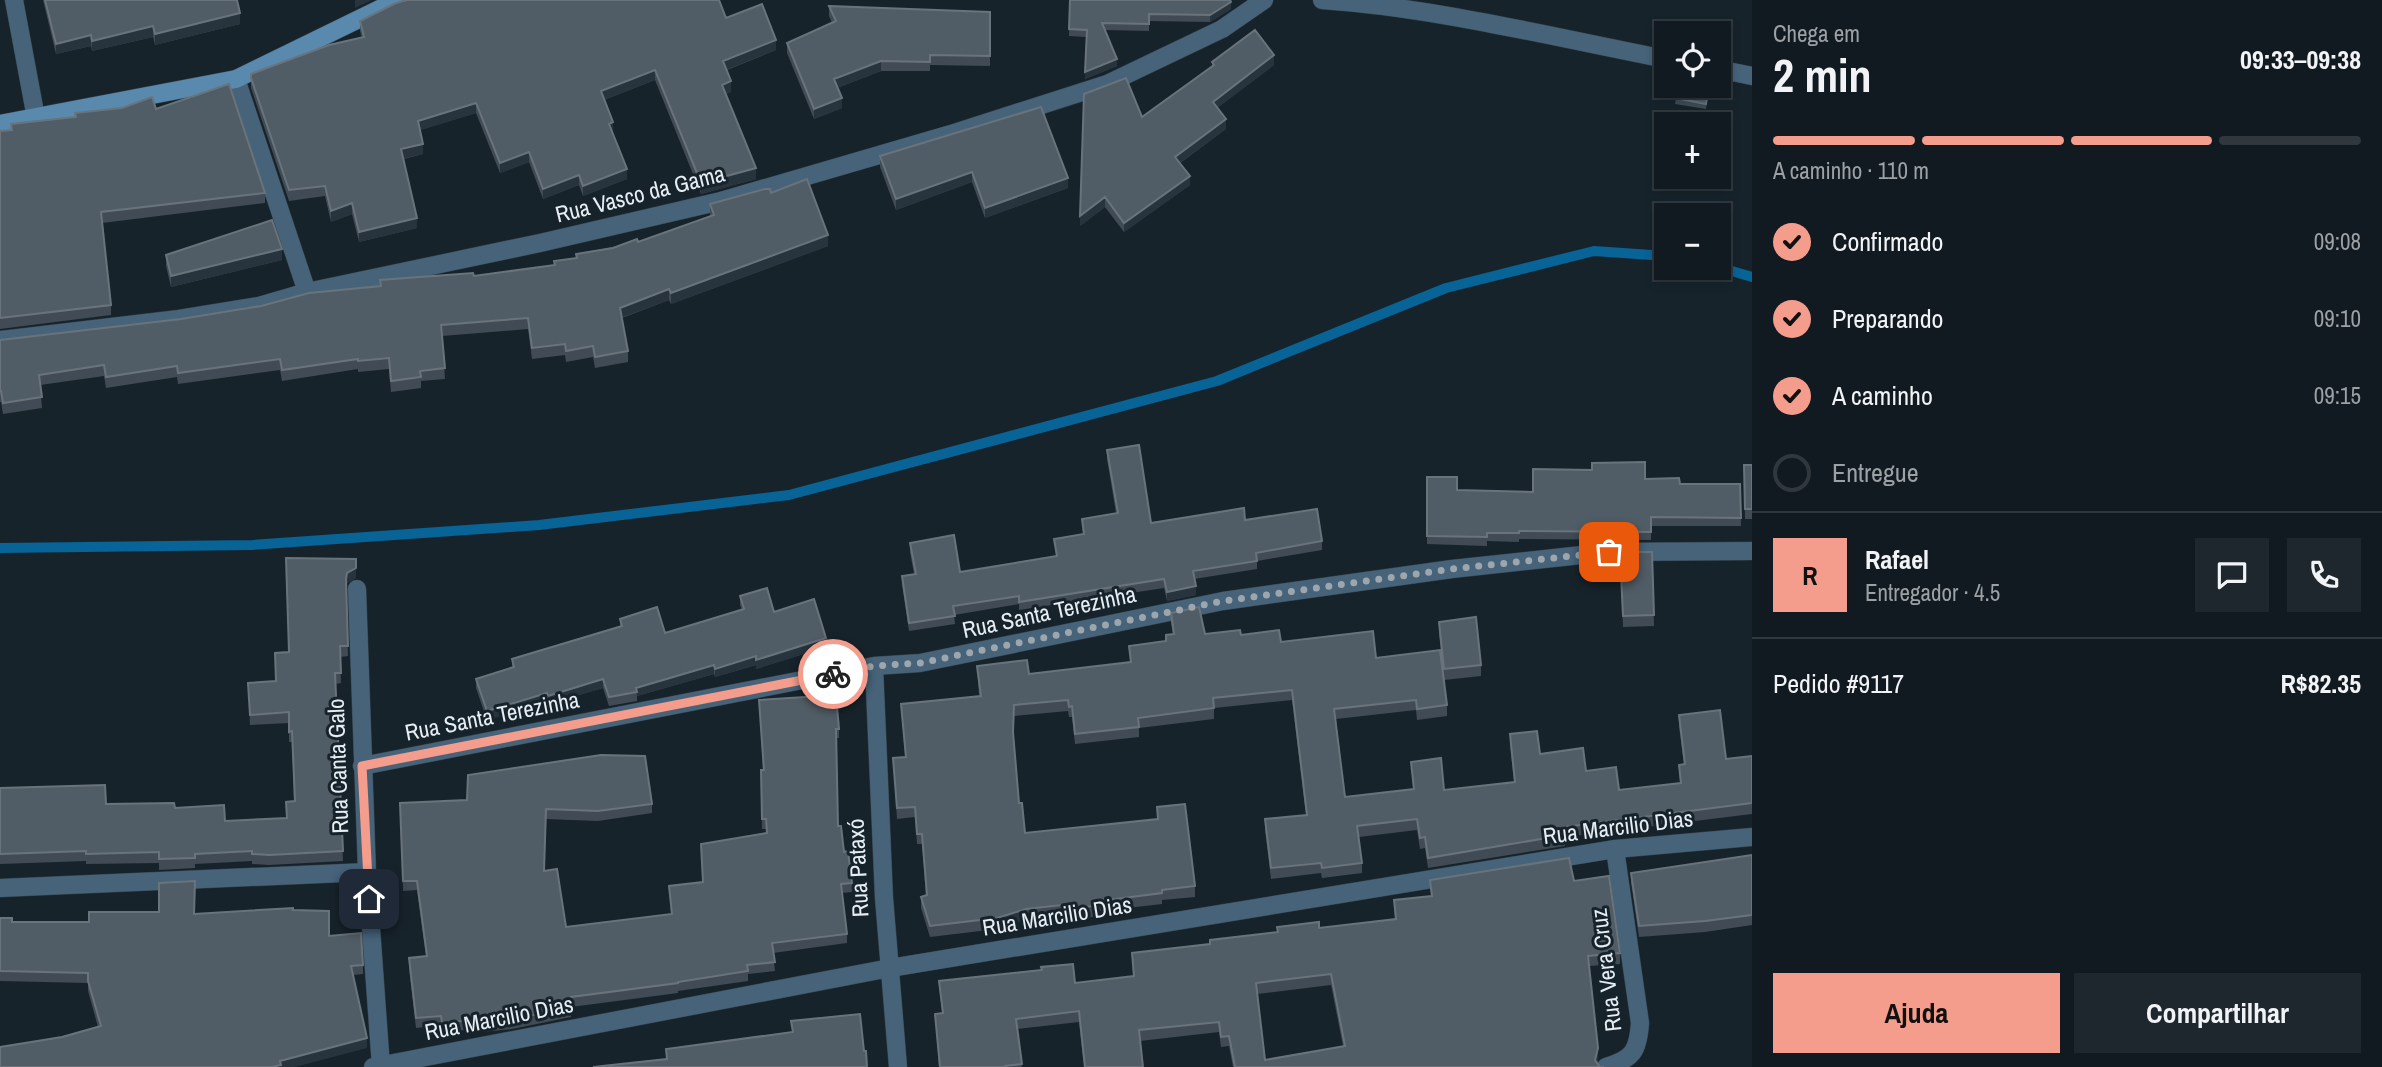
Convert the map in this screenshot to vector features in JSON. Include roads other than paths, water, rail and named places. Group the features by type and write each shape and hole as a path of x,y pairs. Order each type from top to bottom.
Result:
{"street":[{"path":"14,0 36,118"},
{"path":"0,124 236,79 398,0"},
{"name":"Rua Vasco da Gama","path":"0,340 179,319 259,306 307,292 540,243 721,201 951,134 1107,84 1222,29 1264,0"},
{"path":"1322,0 1457,19 1654,57"},
{"path":"1731,72 1752,76"},
{"path":"236,79 307,292"},
{"name":"Rua Santa Terezinha","path":"362,766 874,666 920,663 1223,601 1452,569 1609,552 1752,551"},
{"name":"Rua Canta Galo","path":"357,589 362,766 378,1066"},
{"name":"Rua Pataxó","path":"874,666 884,898 898,1067"},
{"name":"Rua Marcilio Dias","path":"378,1066 890,968 1615,849 1752,836"},
{"name":"Rua Vera Cruz","path":"1606,1067 1628,1059 1639,1045 1640,1023 1615,849"},
{"path":"0,888 367,872"}],"waterway":[{"path":"0,548 252,545 539,525 789,495 1217,381 1446,288 1594,251 1654,255"},
{"path":"1731,271 1752,277"}]}
